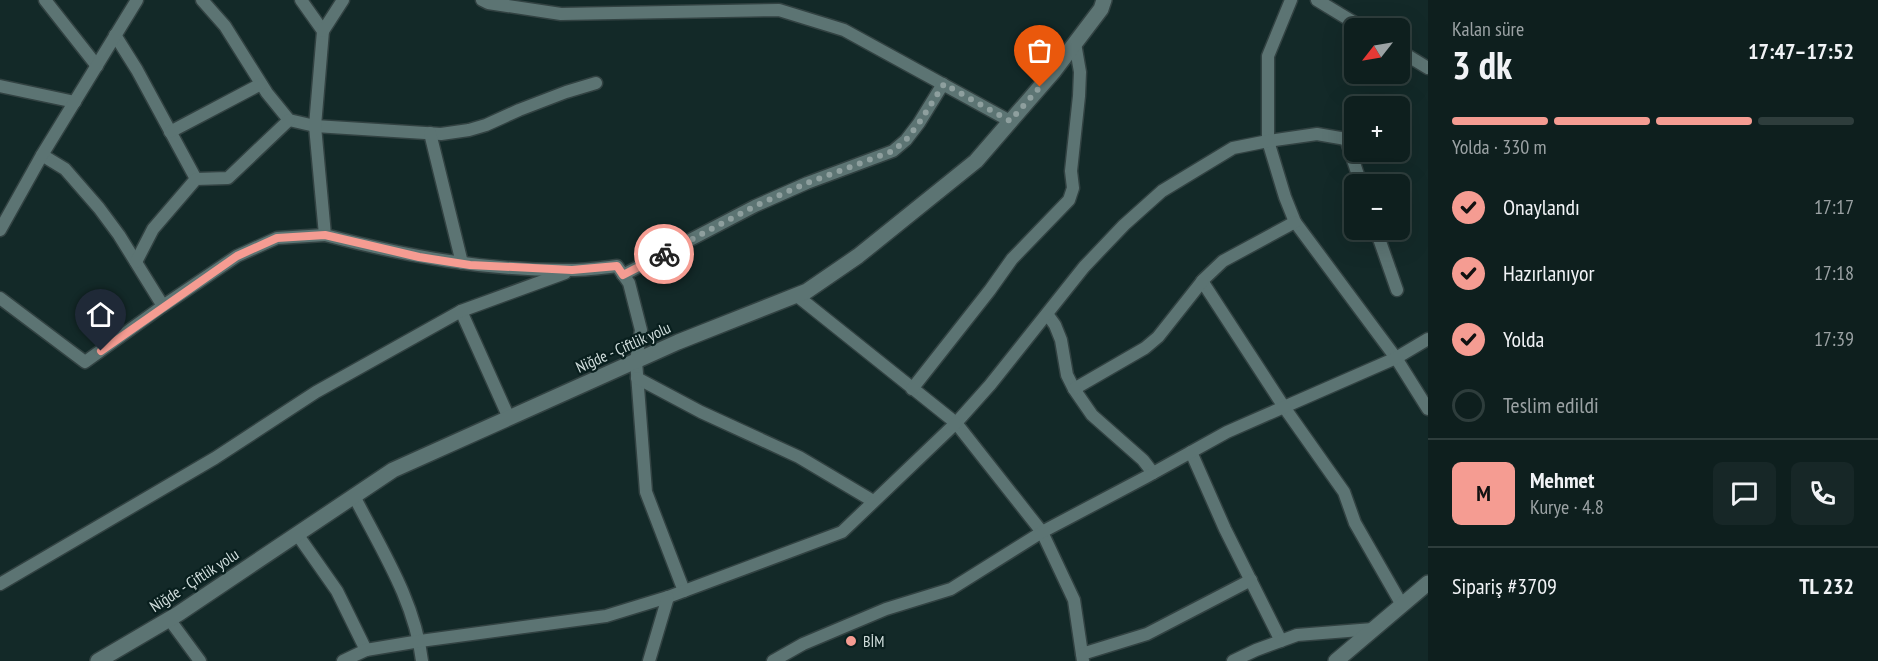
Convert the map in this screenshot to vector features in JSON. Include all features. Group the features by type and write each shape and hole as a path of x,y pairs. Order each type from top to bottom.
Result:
{"main road":[{"name":"Niğde - Çiftlik yolu","path":"98,661 169,619 393,470 678,342 807,291 858,255 976,161 1054,71 1101,9 1104,0"},
{"path":"1336,661 1428,583"}],"street":[{"path":"45,0 97,66"},
{"path":"0,230 42,155 136,0"},
{"path":"202,0 225,26 261,84 289,120 315,126 441,134 469,130 547,99 596,83"},
{"path":"301,0 323,32"},
{"path":"325,235 315,126 323,32 343,0"},
{"path":"482,0 488,3 561,14 779,10 844,30 1010,121"},
{"path":"1291,0 1268,56 1268,141 1285,197 1295,222 1396,358 1428,409"},
{"path":"1317,0 1347,18"},
{"path":"115,35 196,179"},
{"path":"912,389 1012,259 1070,200 1073,188 1071,171 1080,96 1080,72 1075,43"},
{"path":"1410,57 1428,68"},
{"path":"170,132 261,84"},
{"path":"623,275 755,206 807,183 893,151 906,140 919,123 944,84"},
{"path":"0,86 75,102"},
{"path":"136,262 153,229 196,179 228,178 289,120"},
{"path":"430,133 462,263"},
{"path":"343,661 366,650 606,616 668,597 842,532 956,423 990,385 1084,267 1124,225 1162,191 1233,148 1317,134 1346,139 1358,174"},
{"path":"42,155 65,169 106,217 163,306"},
{"path":"1074,389 1145,348 1158,337 1202,281 1223,261 1295,222"},
{"path":"0,298 85,362 237,256 277,238 325,235 419,257 470,265 572,270 617,266 629,283 641,330 636,361 646,492 684,591"},
{"path":"1380,240 1397,290"},
{"path":"0,584 215,458 316,392 461,311 572,270"},
{"path":"1202,281 1284,407 1344,492 1355,523 1402,605"},
{"path":"795,296 956,423 1042,532 1074,600 1082,658 1147,634 1251,580"},
{"path":"461,311 509,418"},
{"path":"1047,314 1055,325 1061,340 1067,375 1074,389 1092,415 1143,460 1153,473"},
{"path":"773,661 803,644 886,609 951,589 1042,532 1227,432 1396,358 1428,339"},
{"path":"637,378 701,412 799,457 873,501"},
{"path":"1191,452 1225,529 1281,641"},
{"path":"354,496 407,600 420,641 422,661"},
{"path":"297,534 337,591 366,650"},
{"path":"649,661 668,597"},
{"path":"169,619 200,661"},
{"path":"1233,661 1297,635 1374,629"}],"way so far":[{"path":"664,254 755,206 807,183 893,151 906,140 919,123 944,84 1010,121 1040,87"}],"place":[{"name":"BİM","path":"851,641"}],"route":[{"path":"101,351 237,256 277,238 325,235 419,257 470,265 572,270 617,266 623,275 664,254"}]}
